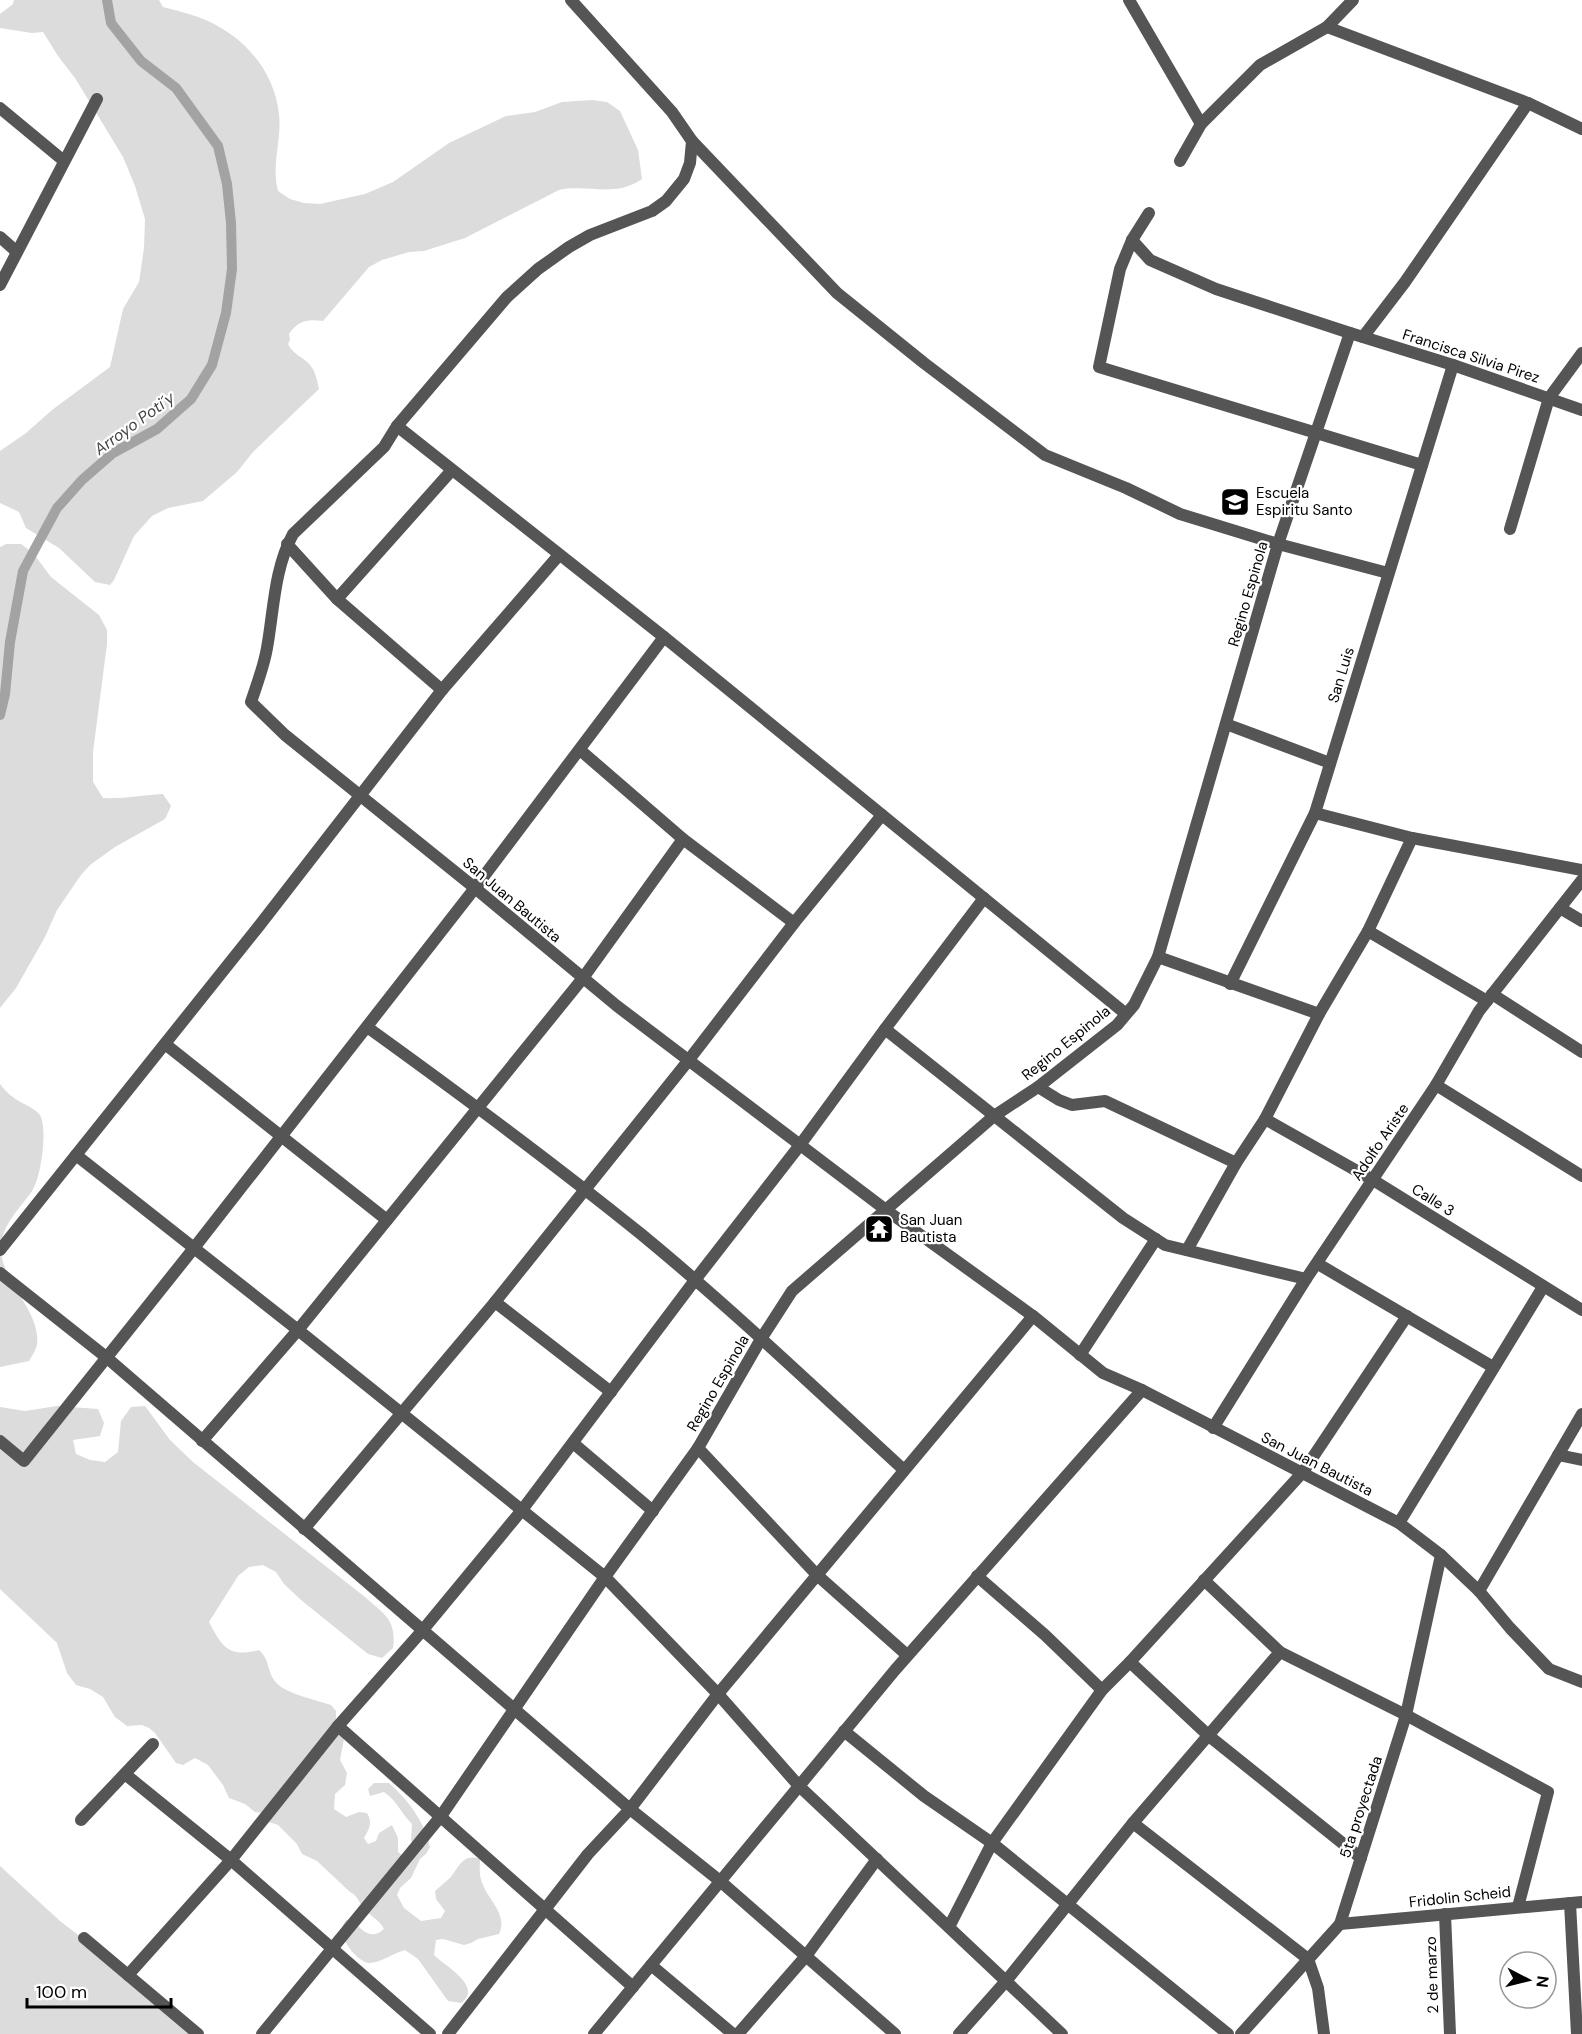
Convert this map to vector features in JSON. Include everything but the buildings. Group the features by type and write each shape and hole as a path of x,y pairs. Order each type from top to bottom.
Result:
{"street":[{"path":"571,0 672,112 692,141 837,293 1045,455 1126,488 1180,514 1278,544 1388,573"},
{"path":"1129,0 1201,124"},
{"path":"1180,161 1201,124 1260,65 1327,27 1353,0"},
{"path":"1327,27 1528,103 1582,129"},
{"path":"0,285 97,99"},
{"path":"1363,337 1405,282 1528,103"},
{"path":"0,108 64,161"},
{"path":"442,690 338,598 287,544 293,534 384,447 397,426 507,297 538,269 590,235 652,211 666,201 684,179 690,163 692,141"},
{"path":"1149,213 1132,240 1120,269 1098,367 1422,465"},
{"path":"0,237 17,252"},
{"name":"Francisca Silvia Pirez","path":"1132,240 1150,260 1216,289 1453,364 1582,410"},
{"name":"Regino Espinola","path":"262,2034 441,1816 605,1576 698,1448 761,1339 792,1291 994,1116 1038,1086 1117,1025 1145,986 1158,957 1278,544 1350,333"},
{"path":"1510,529 1549,398 1582,352"},
{"name":"San Luis","path":"1230,984 1315,813 1453,364"},
{"path":"397,426 664,637 1126,1014"},
{"path":"338,598 452,470"},
{"name":"San Juan Bautista","path":"287,544 278,573 266,651 251,702 285,735 583,978 688,1060 886,1210 1033,1316 1103,1373 1142,1390 1399,1523 1441,1555 1479,1592 1510,1629 1550,1669 1582,1682"},
{"path":"0,1250 259,926 442,690 559,555"},
{"path":"0,1441 24,1461 195,1248 475,888 664,637"},
{"path":"1226,724 1330,763"},
{"path":"580,750 683,839 794,923"},
{"path":"1315,813 1412,838 1582,870"},
{"path":"304,1529 495,1302 882,815"},
{"path":"1187,1250 1236,1163 1264,1119 1319,1014 1368,931 1412,838"},
{"path":"202,1441 298,1330 583,978 683,839"},
{"name":"Adolfo Ariste","path":"1213,1428 1306,1279 1436,1085 1479,1011 1582,880"},
{"path":"128,1975 231,1860 338,1726 422,1631 522,1510 800,1145 984,898"},
{"path":"1560,908 1582,921"},
{"path":"1368,931 1490,997 1582,1052"},
{"path":"1158,957 1319,1014"},
{"path":"367,1027 478,1107 641,1234 761,1339 904,1470"},
{"path":"885,1029 1123,1218 1165,1245 1306,1279"},
{"path":"165,1044 387,1220"},
{"path":"1436,1085 1582,1176"},
{"path":"1038,1086 1059,1100 1072,1105 1105,1101 1236,1163"},
{"name":"Calle 3","path":"1264,1119 1373,1180 1582,1310"},
{"path":"76,1155 605,1576 718,1694 799,1786 1062,2034"},
{"path":"1080,1355 1156,1239"},
{"path":"1318,1264 1493,1368"},
{"path":"0,1273 106,1357 422,1631 630,1809 720,1881 895,2034"},
{"path":"1399,1523 1543,1287"},
{"path":"495,1302 611,1392"},
{"path":"447,2034 588,1854 630,1809 718,1694 1033,1316"},
{"path":"949,1927 992,1843 1102,1689 1130,1662 1303,1472 1407,1316"},
{"path":"594,2034 908,1655 1142,1390"},
{"path":"1479,1592 1582,1414"},
{"path":"573,1443 653,1510"},
{"path":"698,1448 817,1575 908,1655"},
{"path":"1558,1455 1582,1460"},
{"name":"5ta proyectada","path":"1241,2034 1340,1924 1406,1715 1441,1555"},
{"path":"977,1576 1045,1635 1102,1689"},
{"path":"1204,1580 1280,1652 1406,1715 1548,1792 1518,1907"},
{"path":"959,2034 1006,1981 1133,1823 1280,1652"},
{"path":"1130,1662 1209,1736 1361,1858"},
{"path":"338,1726 633,1987"},
{"path":"844,1731 924,1796 992,1843 1069,1903 1228,2034"},
{"path":"81,1820 153,1744"},
{"path":"125,1774 231,1860 430,2034"},
{"path":"1133,1823 1308,1959 1318,1988 1324,2034"},
{"path":"738,2034 806,1956 877,1859"},
{"path":"1576,1902 1577,2034"},
{"name":"Fridolin Scheid","path":"1340,1924 1576,1902"},
{"name":"2 de marzo","path":"1445,1914 1450,2034"},
{"path":"84,1938 198,2034"},
{"path":"651,1965 733,2034"}],"shaded area":[{"path":"14,0 159,0 163,7 198,17 228,32 241,42 262,67 276,97 280,124 276,172 278,191 290,199 304,203 320,204 365,194 393,182 449,143 506,116 535,112 562,102 592,100 607,102 620,111 638,150 642,179 622,188 559,190 465,238 424,251 409,252 382,260 369,267 323,321 304,322 296,326 289,334 288,344 293,351 308,362 319,389 253,452 237,472 203,501 168,508 152,516 134,536 110,585 95,582 59,548 26,528 19,512 0,503 0,451 110,367 123,309 139,282 145,219 123,157 75,78 43,32 32,33 0,28 0,14 13,4"},
{"path":"6,544 21,544 33,553 51,577 99,615 107,630 93,752 93,782 103,798 163,794 171,806 165,819 115,847 90,865 81,875 57,910 45,937 16,988 0,1008 0,547"},
{"path":"0,1084 11,1096 40,1115 43,1142 35,1185 7,1226 1,1251 8,1275 33,1320 37,1332 37,1344 29,1361 0,1367"},
{"path":"57,1406 98,1409 104,1423 100,1436 73,1440 76,1454 90,1460 105,1462 118,1452 121,1421 131,1407 145,1406 170,1440 193,1462 365,1597 388,1618 393,1631 393,1648 382,1658 368,1654 301,1600 284,1584 276,1572 263,1565 249,1567 238,1576 209,1622 218,1638 233,1651 240,1653 259,1650 265,1657 278,1685 300,1696 331,1705 336,1711 336,1727 344,1739 340,1760 347,1773 345,1785 335,1794 334,1809 346,1817 359,1812 367,1813 370,1823 364,1838 368,1844 376,1841 379,1833 392,1825 398,1838 398,1852 404,1856 414,1846 411,1840 412,1824 393,1800 384,1792 370,1796 368,1789 374,1783 389,1783 415,1812 430,1847 420,1859 411,1878 400,1888 397,1895 404,1908 421,1921 441,1918 445,1911 436,1899 435,1891 450,1878 465,1859 480,1859 483,1886 501,1919 499,1934 464,1945 443,1939 436,1940 434,1955 465,1984 468,1990 467,1997 461,2003 448,2001 418,1959 405,1950 374,1963 361,1960 343,1937 342,1928 346,1920 368,1934 378,1933 384,1929 365,1910 355,1895 317,1861 302,1854 297,1844 278,1825 269,1822 263,1813 255,1812 245,1804 229,1798 223,1785 208,1765 195,1758 183,1765 176,1763 149,1728 142,1725 127,1726 115,1717 103,1697 90,1689 76,1685 67,1673 57,1643 0,1589 0,1407 25,1411"},
{"path":"0,1866 60,1921 126,1972 195,2034 0,2034"}],"waterway":[{"name":"Arroyo Poti´y","path":"0,715 23,571 57,508 82,480 113,453 157,429 191,399 212,365 226,313 232,269 231,223 227,184 218,146 176,88 141,61 111,23 107,0"}],"place":[{"name":"Escuela Espiritu Santo","path":"1235,502"},
{"name":"San Juan Bautista","path":"879,1229"}]}
